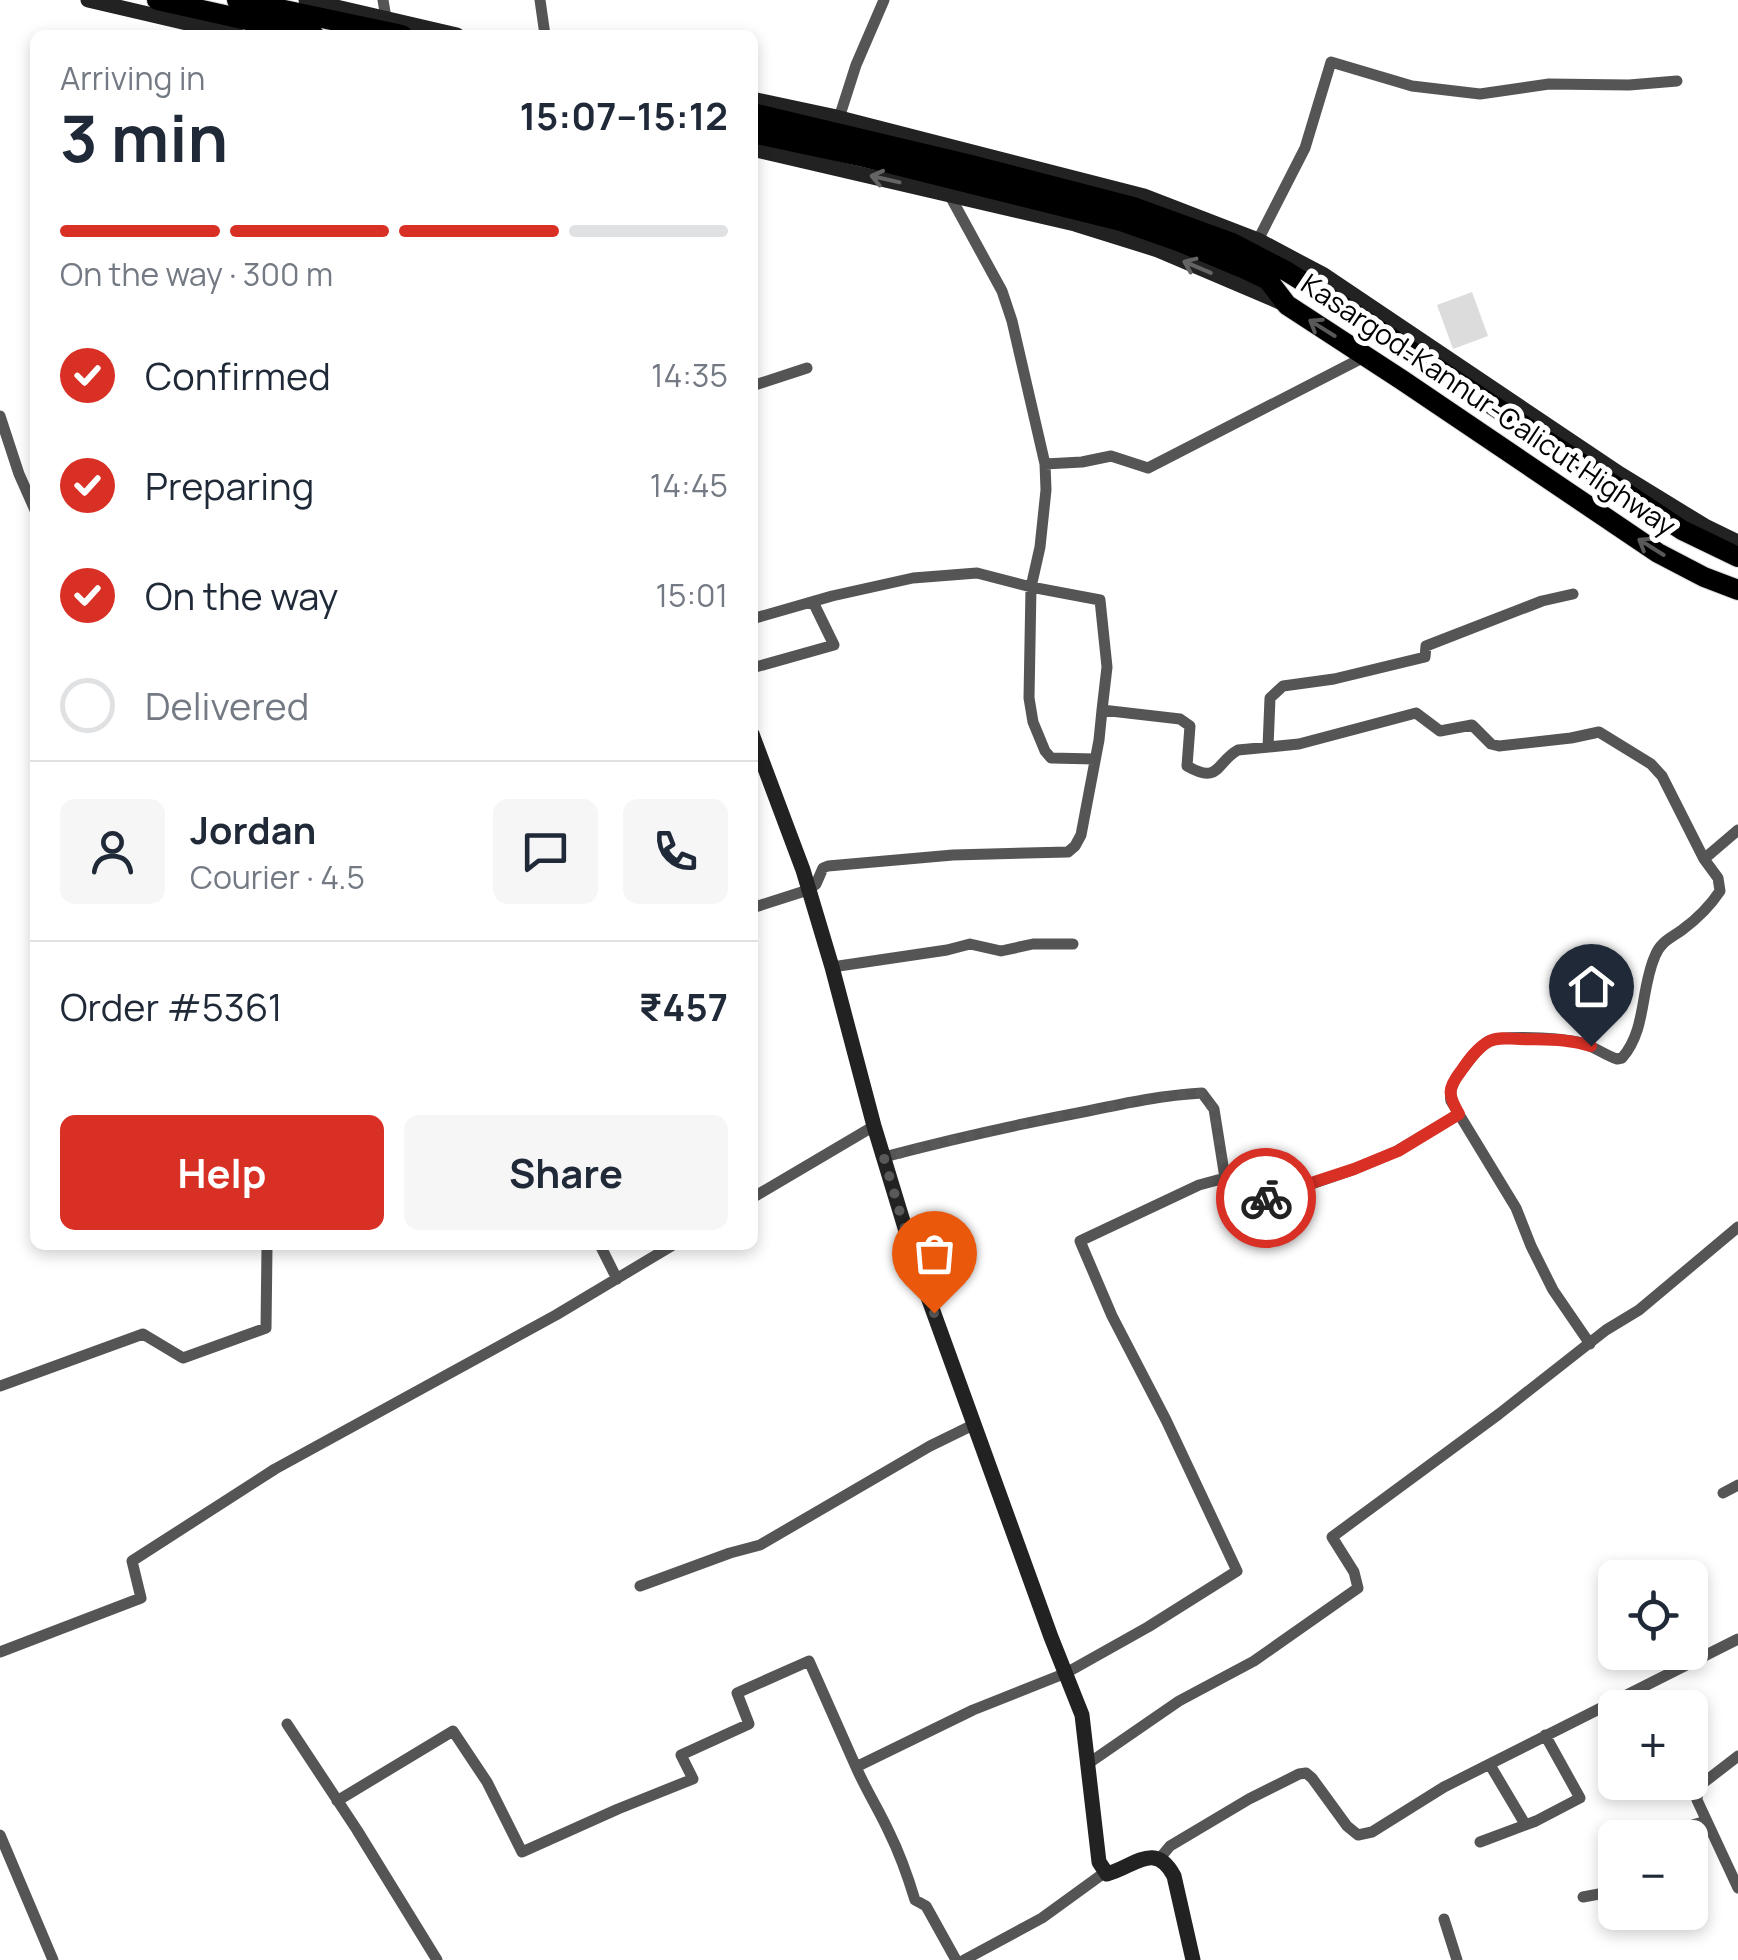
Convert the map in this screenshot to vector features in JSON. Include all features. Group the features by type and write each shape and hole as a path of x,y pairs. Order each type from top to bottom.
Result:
{"highway":[{"path":"158,0 292,30"},
{"path":"237,0 378,30"},
{"name":"Kasargod-Kannur-Calicut Highway","path":"758,114 1116,202 1232,243 1342,304 1682,530 1738,558"},
{"name":"Kasargod-Kannur-Calicut Highway","path":"758,134 1121,220 1268,280 1287,306 1658,553 1738,590"}],"street":[{"path":"88,0 217,30"},
{"path":"306,0 436,30"},
{"path":"383,0 386,18"},
{"path":"540,0 544,30"},
{"path":"839,118 856,65 884,0"},
{"path":"1258,240 1304,148 1331,62 1412,86 1480,94 1549,84 1678,81"},
{"path":"758,100 1144,196 1258,240 1324,276 1620,474 1738,542"},
{"path":"758,149 1074,224 1158,250 1287,306"},
{"path":"950,194 1002,291 1045,464 1040,547 1031,587 1029,698 1033,722 1052,758 1095,759"},
{"path":"1045,464 1112,456 1148,468 1366,356"},
{"path":"758,384 808,368"},
{"path":"0,416 30,499"},
{"path":"19,474 30,469"},
{"path":"758,616 913,578 978,573 1100,600 1107,667 1081,835 1068,852 828,866 808,890 758,906"},
{"path":"1268,748 1270,698 1282,686 1334,679 1425,657 1426,646 1573,594"},
{"path":"758,666 834,645 813,602"},
{"path":"1102,710 1180,719 1190,726 1187,766 1206,774 1221,768 1230,754 1238,750 1299,744 1416,713 1440,731 1472,725 1491,744 1499,746 1599,732 1652,764 1662,776 1704,859 1718,878 1720,891 1694,921 1666,940 1655,953 1644,993 1642,1019 1626,1055 1617,1059 1591,1046 1563,1039 1499,1038 1474,1054 1449,1093 1516,1208 1553,1290 1590,1344"},
{"path":"758,750 795,846 916,1264 1082,1715 1096,1847 1104,1873"},
{"path":"1704,859 1738,830"},
{"path":"832,968 970,944 1001,952 1033,944 1073,944"},
{"path":"884,1158 1055,1117 1174,1094 1202,1093 1214,1110 1225,1178 1236,1210 1398,1151 1459,1114"},
{"path":"758,1194 874,1126"},
{"path":"856,1768 973,1710 1066,1674 1237,1570 1112,1316 1080,1241 1199,1185 1225,1178"},
{"path":"1089,1763 1180,1701 1254,1662 1358,1588 1354,1572 1332,1537 1606,1330 1640,1310 1738,1227"},
{"path":"0,1386 142,1334 183,1358 266,1328 267,1250"},
{"path":"602,1250 617,1279"},
{"path":"0,1652 140,1598 132,1561 275,1469 556,1316 665,1250"},
{"path":"640,1586 760,1545 975,1424"},
{"path":"1723,1493 1738,1485"},
{"path":"1160,1858 1170,1846 1299,1774 1312,1778 1346,1826 1358,1835 1372,1832 1444,1787 1738,1639"},
{"path":"338,1801 454,1731 487,1782 522,1852 693,1779 681,1756 749,1724 736,1693 809,1661 876,1811 888,1829 915,1900 926,1906 956,1960"},
{"path":"287,1724 437,1960"},
{"path":"1480,1842 1580,1798 1545,1735"},
{"path":"1706,1820 1697,1800 1698,1787 1738,1756"},
{"path":"1490,1765 1525,1824"},
{"path":"1708,1824 1738,1888"},
{"path":"0,1835 53,1960"},
{"path":"964,1960 1042,1918 1104,1873 1149,1857 1168,1864 1174,1876 1194,1960"},
{"path":"1583,1897 1598,1894"},
{"path":"1444,1919 1457,1960"}],"shaded area":[{"path":"1472,292 1488,336 1453,349 1437,305"}],"way so far":[{"path":"934,1313 884,1158 1055,1117 1174,1094 1202,1093 1214,1110 1225,1178 1236,1210 1266,1198"}],"route":[{"path":"1266,1198 1398,1151 1459,1114 1449,1093 1456,1077 1488,1042 1499,1038 1542,1038 1591,1046"}]}
